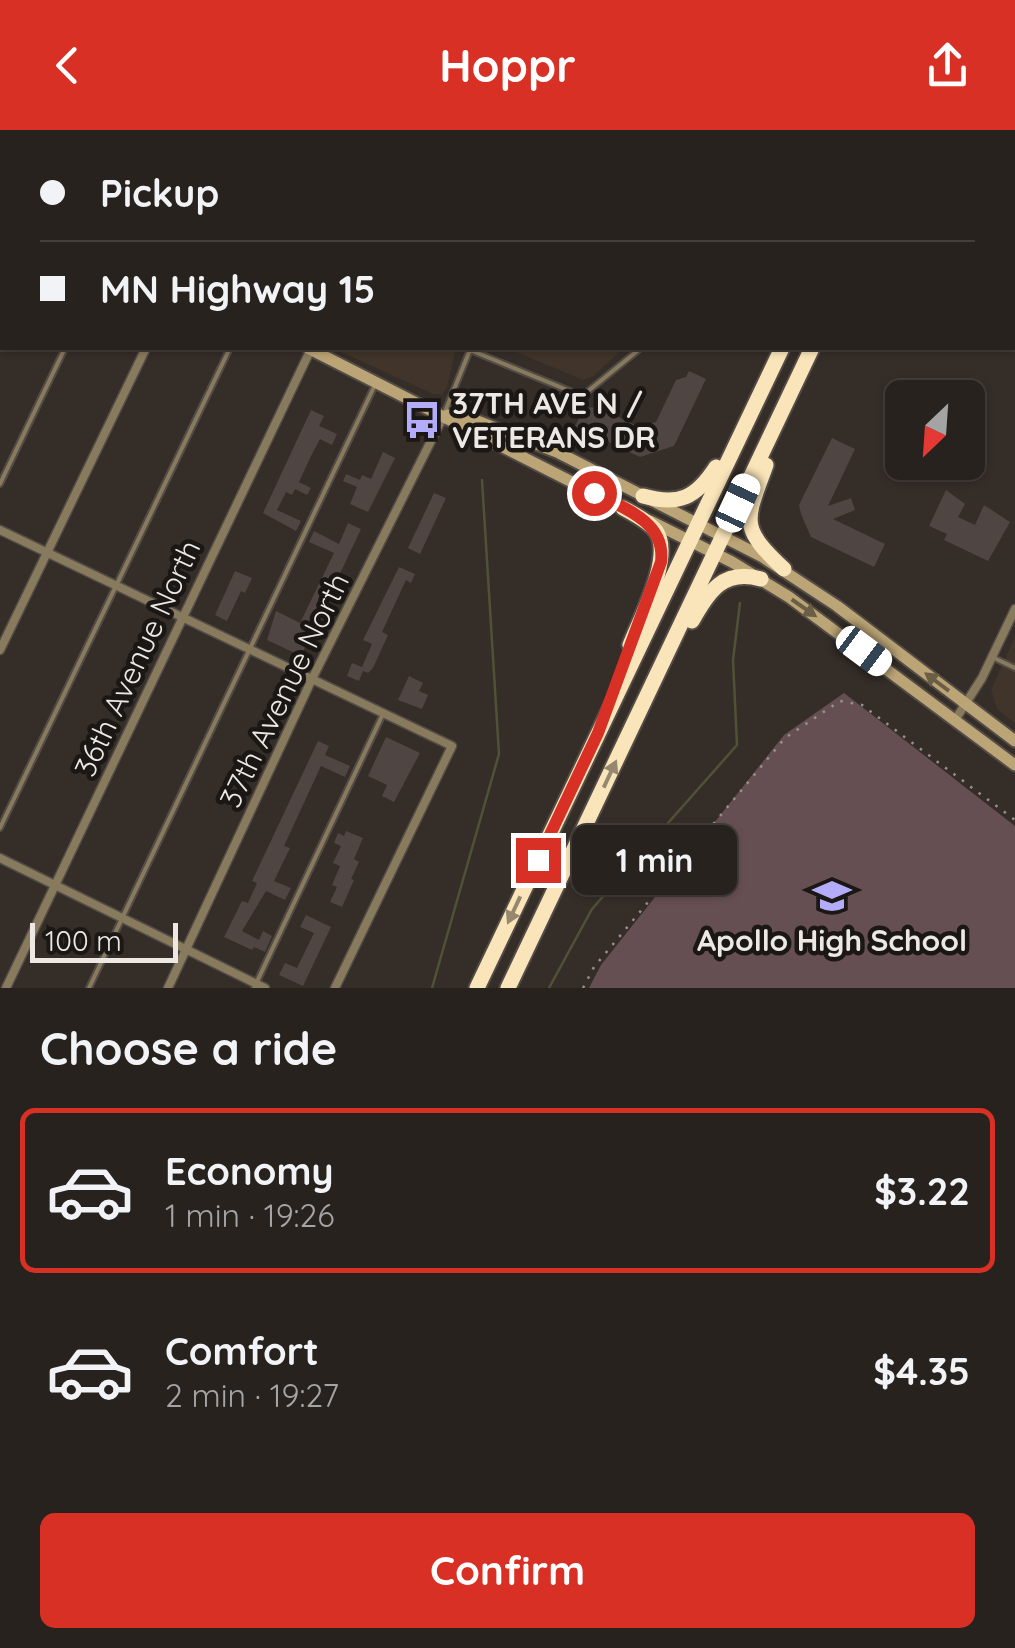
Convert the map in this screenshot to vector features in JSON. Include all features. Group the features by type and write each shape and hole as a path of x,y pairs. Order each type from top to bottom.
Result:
{"highway":[{"path":"477,988 781,350"},
{"path":"508,988 811,350"},
{"path":"784,570 756,543 749,520 800,373"},
{"path":"643,496 670,502 694,495 750,413"},
{"path":"598,733 662,555 656,531 623,508"},
{"path":"635,720 712,589 736,576 761,579"}],"main road":[{"path":"313,350 761,579 1015,765"},
{"path":"444,414 474,420 531,441 723,535 784,570 1015,741"}],"street":[{"path":"0,650 145,350"},
{"name":"36th Avenue North","path":"6,988 308,350"},
{"name":"37th Avenue North","path":"168,988 312,679 444,414"},
{"path":"0,530 452,746 336,988"},
{"path":"955,720 1015,609"},
{"path":"0,858 258,986"}],"lane":[{"path":"0,484 64,350"},
{"path":"0,828 229,350"},
{"path":"444,414 470,350"},
{"path":"472,350 582,396 639,350"},
{"path":"89,988 376,382"},
{"path":"992,657 1015,668"},
{"path":"258,986 384,713"}],"path":[{"path":"582,988 594,967 785,738 840,701 862,706 1015,820"}],"shaded area":[{"path":"337,350 456,350 447,388 442,394 433,394"},
{"path":"512,350 622,350 592,377 583,380"},
{"path":"1015,636 1015,723 997,709 991,690"},
{"name":"Apollo High School","path":"844,693 1015,826 1015,988 589,988 601,965 784,735"}],"building":[{"path":"689,371 706,379 674,446 640,457 575,426 584,408 598,407 639,427 656,422 676,380 686,377"},
{"path":"311,410 324,416 319,426 337,434 332,445 320,439 311,456 299,482 311,488 307,495 295,489 292,495 286,492 277,510 301,521 296,531 263,513"},
{"path":"832,438 855,449 828,506 851,498 855,510 833,519 885,544 874,567 811,537 801,514 799,505"},
{"path":"383,452 395,458 368,512 350,504 357,487 343,481 346,474 360,480 362,475 371,479"},
{"path":"946,490 965,504 958,517 975,525 984,505 1010,522 988,561 944,540 947,534 929,526"},
{"path":"434,493 446,498 420,554 408,548"},
{"path":"348,523 361,529 301,656 267,640 276,611 300,623 334,553 309,542 314,531 339,544"},
{"path":"399,567 415,574 411,583 406,580 382,632 388,635 373,668 368,673 363,671 359,681 347,676 352,663 362,667 372,644 363,640"},
{"path":"235,571 252,578 227,621 215,615"},
{"path":"409,676 423,683 419,691 428,695 422,709 398,700"},
{"path":"386,737 420,753 394,802 382,796 387,785 368,776"},
{"path":"318,741 329,746 325,755 350,766 345,777 321,766 284,846 290,848 274,881 291,888 285,900 266,891 242,931 259,940 263,931 272,936 265,952 254,947 252,950 224,937 242,901 248,903 257,883 252,881"},
{"path":"346,831 363,838 354,859 359,862 351,879 354,880 342,907 330,902 340,866 333,863 341,846 334,843 338,833 344,836"},
{"path":"306,915 331,927 303,986 279,975 285,963 297,968 314,933 300,927"}],"waterway":[{"path":"432,988 499,754 482,480"},
{"path":"549,988 592,909 737,745 733,660 740,603"}],"place":[{"name":"37TH AVE N / VETERANS DR","path":"422,420"},
{"name":"Apollo High School","path":"832,896"}],"route":[{"path":"538,860 598,733 661,562 662,548 656,531 594,493"}]}
